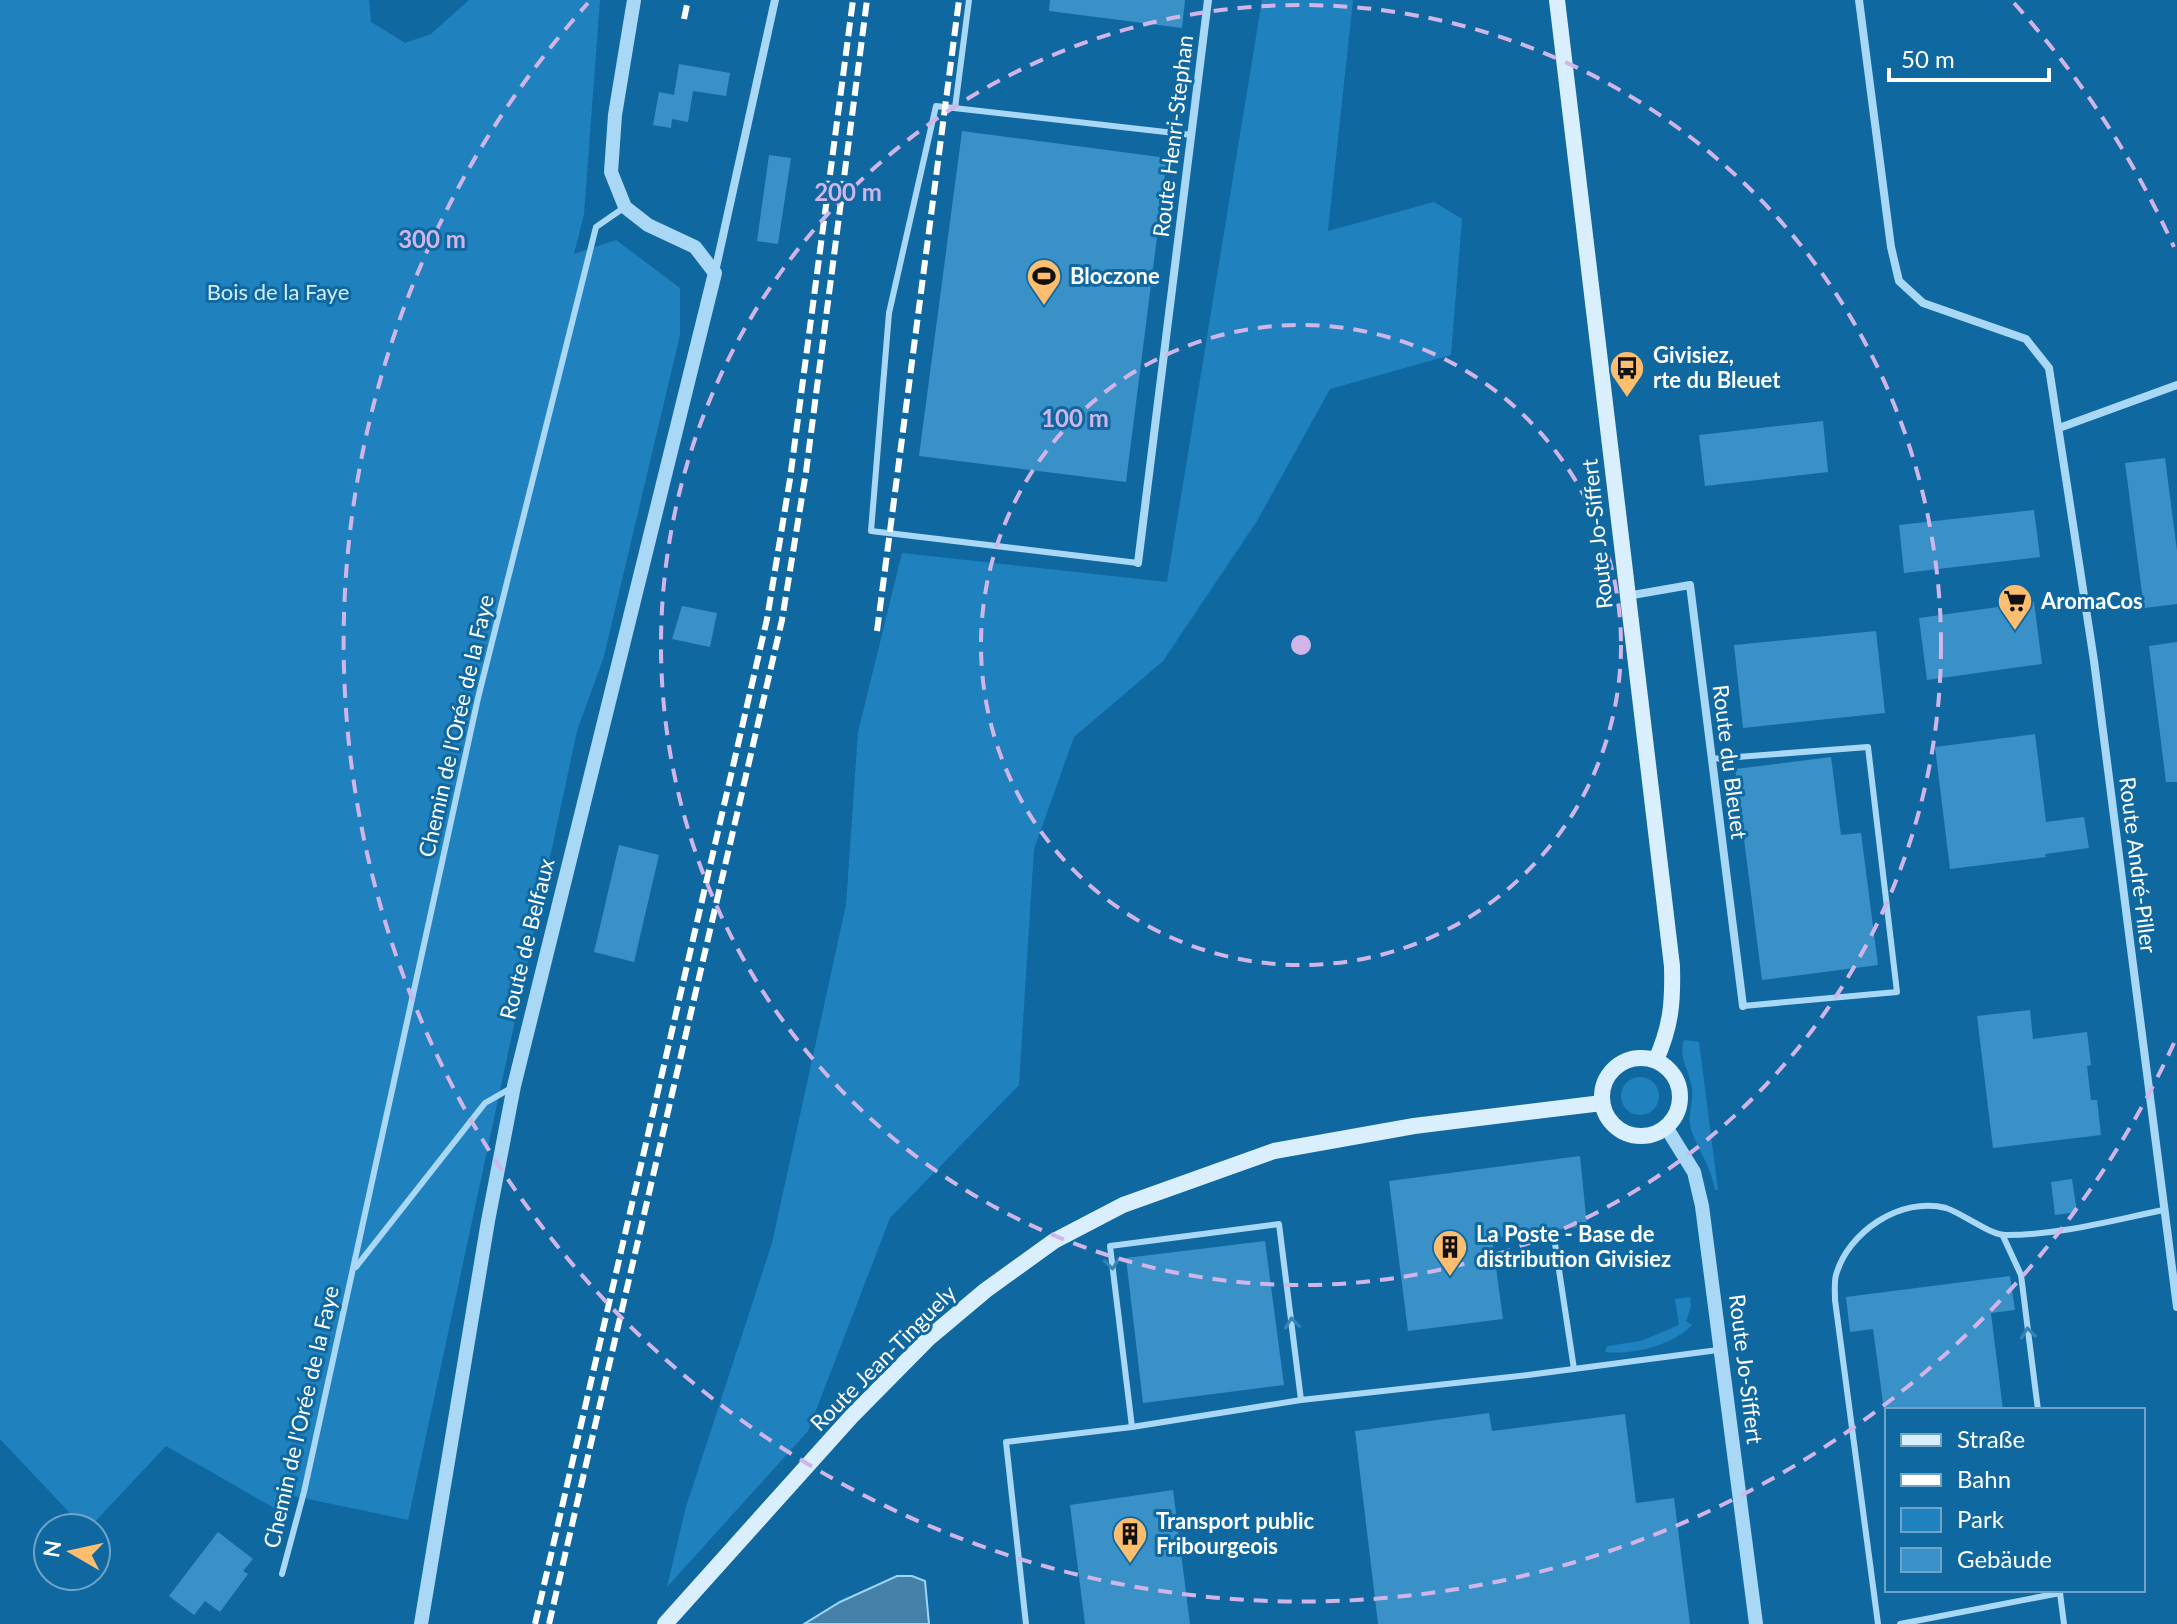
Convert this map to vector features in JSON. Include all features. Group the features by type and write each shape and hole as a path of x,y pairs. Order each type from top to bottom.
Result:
{"main road":[{"name":"Route Jo-Siffert","path":"1557,0 1672,966 1673,1008 1656,1060"},
{"path":"1642,1057 1656,1060 1668,1067 1676,1078 1680,1104 1675,1117 1655,1134 1642,1137 1628,1134 1616,1128 1607,1117 1602,1090 1616,1066 1628,1059 1642,1057"},
{"name":"Route Jean-Tinguely","path":"665,1624 851,1417 930,1337 986,1290 1054,1241 1123,1205 1274,1151 1414,1126 1602,1103"}],"street":[{"path":"634,0 615,115 611,172 625,207 648,225 695,247 715,273"},
{"path":"715,273 775,0"},
{"name":"Route Henri-Stephan","path":"1138,563 1208,0"},
{"name":"Route André-Piller","path":"1859,0 1891,247 1899,281 1923,303 2026,339 2049,368 2092,647 2177,1307"},
{"name":"Route de Belfaux","path":"421,1624 488,1221 514,1086 715,273"},
{"path":"2059,428 2177,385"},
{"name":"Route du Bleuet","path":"1626,596 1690,585 1743,1006"},
{"name":"Route Jo-Siffert","path":"1666,1127 1694,1172 1702,1206 1756,1624"}],"lane":[{"path":"955,108 969,0"},
{"path":"1138,563 871,531 889,313 936,106 1192,135"},
{"name":"Chemin de l'Orée de la Faye","path":"282,1574 304,1492 354,1270 478,698 592,242 596,227 625,207"},
{"path":"1711,759 1868,747 1897,992 1743,1006"},
{"name":"Chemin de l'Orée de la Faye","path":"354,1270 485,1103 514,1086"},
{"path":"1878,1624 1835,1300 1836,1276 1851,1245 1883,1217 1911,1208 1944,1208 2003,1236 2064,1229 2164,1210"},
{"path":"1132,1427 1110,1246 1279,1224 1301,1400"},
{"path":"2003,1236 2021,1275 2038,1408"},
{"path":"1554,1237 1574,1369"},
{"path":"1026,1624 1006,1442 1132,1427 1301,1400 1722,1349"},
{"path":"1900,1624 2060,1592 2064,1624"}],"green space":[{"name":"Bois de la Faye","path":"0,0 369,0 371,22 405,43 431,34 469,0 600,0 584,214 574,254 616,240 680,288 680,335 604,656 577,731 408,1520 289,1495 283,1513 166,1446 104,1512 69,1512 0,1439"},
{"path":"1262,0 1353,0 1328,231 1434,202 1462,219 1451,355 1330,389 1257,521 1163,661 1074,737 1034,849 1019,1085 890,1218 808,1431 667,1587 686,1507 772,1243 846,905 858,732 902,553 1167,582"},
{"path":"1684,1040 1699,1042 1718,1190 1715,1190 1690,1127 1692,1088 1683,1059"},
{"path":"1640,1077 1654,1082 1659,1096 1654,1110 1640,1115 1626,1110 1621,1096 1626,1082"},
{"path":"1690,1297 1691,1306 1686,1321 1692,1325 1684,1332 1652,1348 1605,1352 1607,1346 1641,1341 1679,1325 1675,1299"}],"shaded area":[{"path":"897,1576 912,1576 925,1581 929,1624 804,1624 840,1602"}],"building":[{"path":"1050,0 1185,0 1182,28 1049,11"},
{"path":"679,64 730,73 726,96 693,91 688,122 672,119 671,128 653,125 659,92 674,95"},
{"name":"Bloczone","path":"962,131 1167,158 1126,482 919,456"},
{"path":"769,155 791,158 778,244 757,241"},
{"path":"1823,421 1828,472 1705,486 1699,435"},
{"path":"2165,458 2177,551 2177,604 2144,608 2125,463"},
{"path":"2034,510 2040,557 1904,573 1899,525"},
{"path":"2034,602 2042,664 1927,680 1919,618"},
{"path":"682,606 717,613 710,647 672,639"},
{"path":"1876,631 1885,713 1743,728 1734,645"},
{"path":"2177,642 2177,782 2166,782 2149,646"},
{"path":"2035,734 2046,822 2084,817 2089,848 2045,854 2046,857 1950,869 1935,747"},
{"path":"1831,757 1841,835 1861,833 1878,965 1762,980 1735,769"},
{"path":"619,845 659,855 634,962 594,952"},
{"path":"2030,1010 2033,1039 2087,1032 2091,1100 2097,1100 2101,1135 1993,1148 1977,1016"},
{"name":"La Poste - Base de distribution Givisiez","path":"1580,1156 1587,1226 1492,1238 1503,1319 1408,1331 1389,1181"},
{"path":"2072,1179 2077,1212 2055,1215 2051,1182"},
{"path":"1265,1241 1284,1385 1143,1403 1126,1258"},
{"path":"2010,1276 2015,1310 1991,1313 2003,1408 1884,1410 1873,1329 1850,1332 1846,1297"},
{"path":"1489,1413 1492,1431 1625,1414 1636,1503 1674,1498 1690,1624 1378,1624 1355,1431"},
{"name":"Transport public Fribourgeois","path":"1173,1490 1190,1624 1085,1624 1070,1505"},
{"path":"218,1532 253,1559 243,1571 248,1574 220,1612 205,1601 194,1615 169,1596"}],"railway":[{"path":"684,19 688,0"},
{"path":"535,1624 767,619 790,479 853,0"},
{"path":"549,1624 782,620 806,472 867,0"},
{"path":"877,631 959,0"}],"place":[{"name":"Bloczone","path":"1044,307"},
{"name":"Givisiez, rte du Bleuet","path":"1627,399"},
{"name":"AromaCos","path":"2015,632"},
{"name":"La Poste - Base de distribution Givisiez","path":"1450,1278"},
{"name":"Transport public Fribourgeois","path":"1130,1565"}]}
